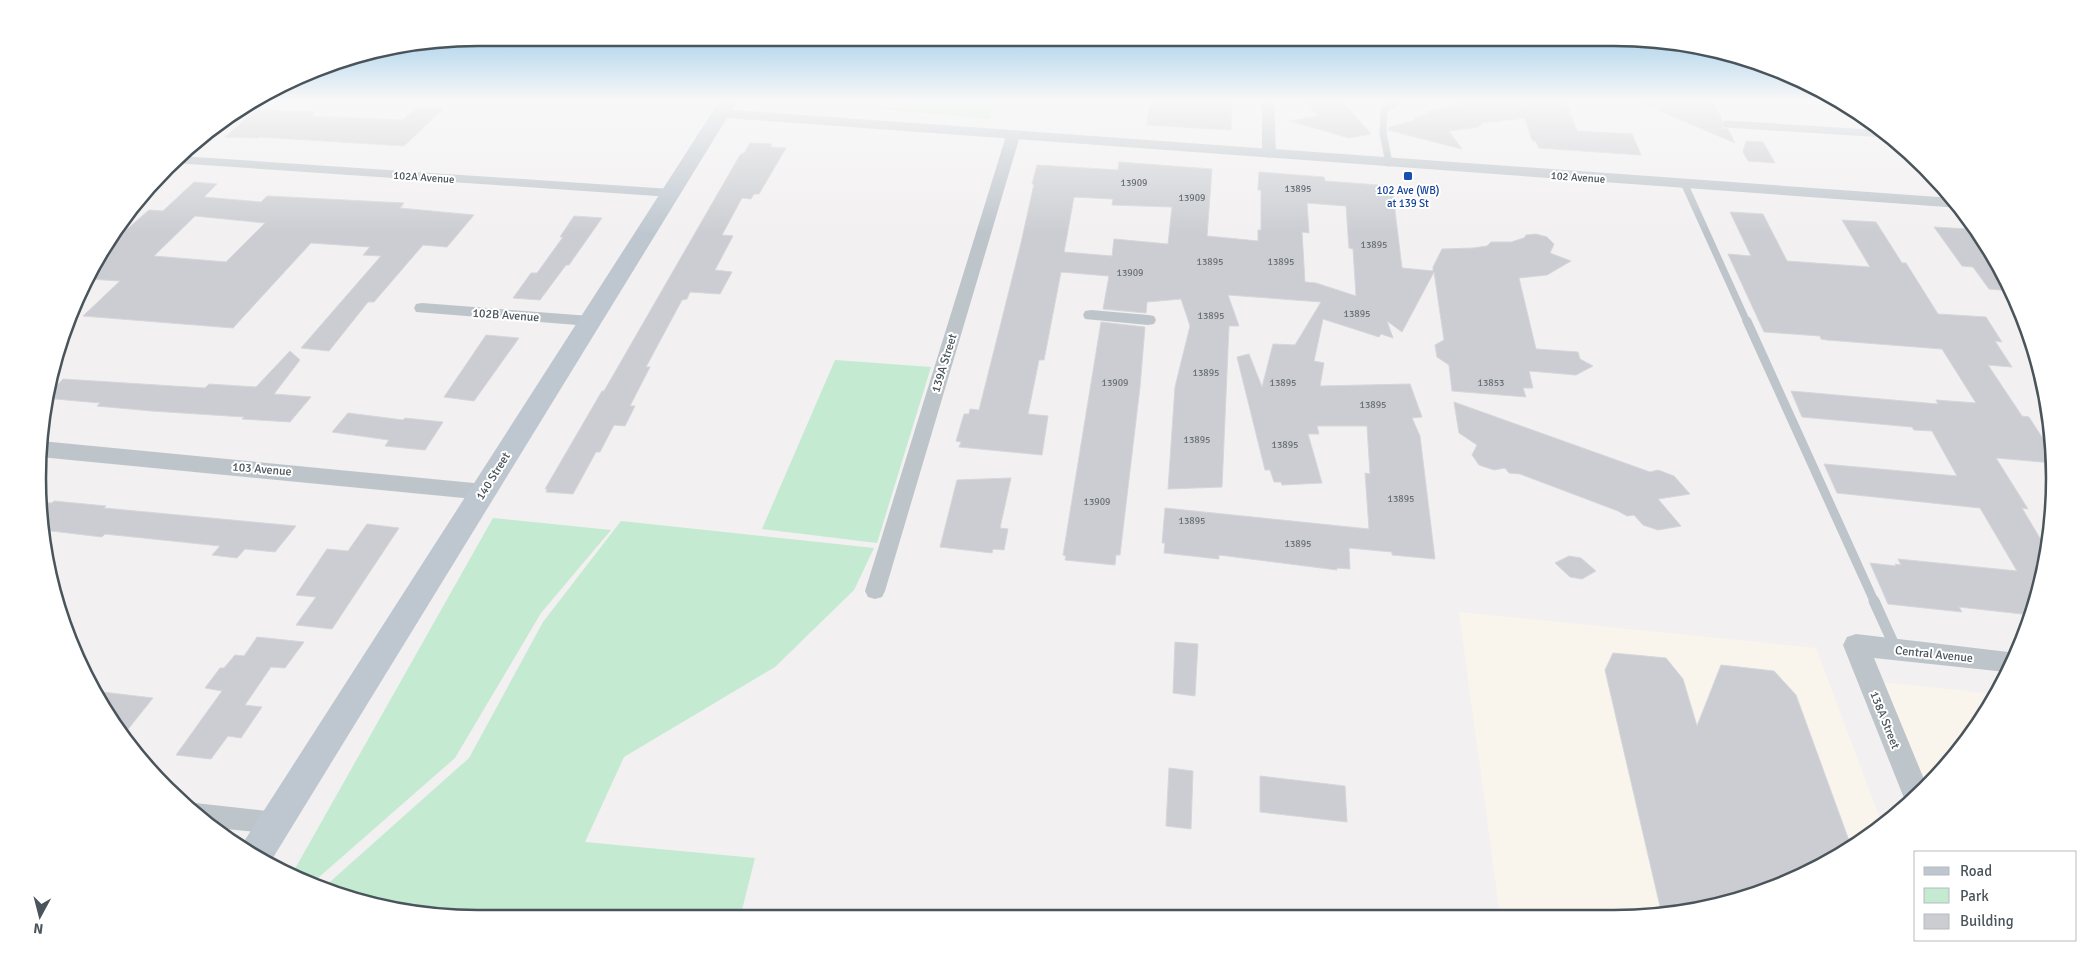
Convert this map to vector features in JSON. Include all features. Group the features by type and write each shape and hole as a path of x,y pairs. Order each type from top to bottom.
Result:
{"main road":[{"name":"140 Street","path":"258,850 701,145"}],"street":[{"name":"139A Street","path":"875,591 1010,145"},
{"name":"102 Avenue","path":"1136,145 1948,203"},
{"path":"1269,145 1269,154"},
{"name":"102A Avenue","path":"185,161 671,193"},
{"name":"102B Avenue","path":"422,308 590,321"},
{"path":"1091,315 1148,320"},
{"name":"103 Avenue","path":"47,450 484,492"},
{"name":"Central Avenue","path":"1856,645 2005,661"},
{"name":"138A Street","path":"1856,645 1914,788"},
{"path":"208,815 276,823"}],"lane":[{"path":"1385,145 1389,163"},
{"path":"1685,185 1896,650"}],"shaded area":[{"path":"1459,612 1816,648 1880,819 1830,852 1805,865 1753,887 1726,895 1670,906 1642,909 1499,910"},
{"path":"1882,682 1988,693 1957,741 1924,778"}],"green space":[{"path":"835,360 931,367 877,543 762,529"},
{"path":"493,518 611,530 541,613 455,758 317,879 295,869"},
{"path":"621,521 874,548 854,590 775,667 624,757 585,842 755,858 742,910 450,909 394,901 366,895 329,883 469,758 543,622"}],"building":[{"path":"382,145 405,145 404,146"},
{"path":"749,145 772,145 770,147 786,148 759,194 754,194 751,199 742,198 722,235 733,236 715,270 732,272 720,294 690,292 687,299 682,300 646,367 650,367 630,406 635,406 625,426 614,425 600,452 596,452 573,494 546,492 547,489 545,489 602,391 604,391 740,155 745,152"},
{"path":"1445,145 1459,145 1462,149"},
{"path":"1537,145 1637,145 1641,155 1539,148"},
{"path":"1745,145 1764,145 1775,163 1748,161 1743,152"},
{"path":"1119,162 1212,169 1207,236 1258,241 1258,230 1261,230 1261,190 1258,190 1259,172 1324,177 1325,181 1392,186 1402,268 1433,271 1433,267 1442,249 1473,248 1487,246 1491,242 1511,242 1524,238 1526,235 1536,234 1547,237 1554,244 1550,253 1571,261 1547,275 1519,278 1536,349 1578,352 1580,359 1593,366 1576,375 1529,371 1533,388 1523,388 1526,397 1452,391 1449,365 1437,357 1435,345 1444,340 1434,272 1402,332 1387,321 1393,338 1381,334 1379,337 1323,319 1314,361 1324,363 1320,386 1410,384 1422,417 1412,418 1420,436 1435,559 1349,548 1350,569 1337,568 1337,570 1219,555 1219,559 1164,553 1165,543 1162,543 1165,508 1369,529 1365,473 1370,474 1367,426 1317,426 1319,434 1308,434 1322,483 1282,485 1281,482 1274,482 1270,470 1265,470 1237,357 1249,354 1262,387 1273,344 1295,345 1321,302 1228,295 1239,326 1229,326 1222,487 1168,489 1175,387 1190,326 1181,299 1147,302 1146,313 1103,309 1109,276 1061,272 1044,360 1039,360 1028,414 1048,416 1042,455 959,447 961,442 956,441 964,414 969,414 970,409 979,410 1021,243 1037,165 1118,170","holes":["1074,197 1113,199 1112,205 1172,207 1168,244 1114,239 1112,256 1064,252","1307,203 1346,206 1349,248 1353,249 1356,296 1316,283 1305,282 1302,232 1309,233"]},
{"path":"194,182 217,184 204,197 261,202 267,196 404,203 400,208 474,215 447,247 423,245 374,302 368,302 329,351 301,348 381,256 363,255 370,247 311,243 233,328 83,316 120,281 95,279 122,233 149,210 163,211","holes":["195,216 265,223 226,262 154,256"]},
{"path":"1730,212 1763,214 1787,261 1870,267 1842,220 1876,222 1902,263 1906,263 1938,314 1986,317 2002,342 1995,341 2012,367 1988,365 2022,416 2029,417 2044,440 2045,462 1996,458 2028,509 2022,508 2041,540 2031,590 2024,614 1959,607 1962,612 1888,604 1870,563 1901,565 1898,559 2017,571 1980,508 1837,493 1824,464 1957,476 1932,431 1914,430 1912,427 1802,417 1791,391 1938,404 1936,400 1976,403 1942,349 1827,340 1821,339 1820,336 1764,332 1728,254 1751,256"},
{"path":"574,216 602,218 569,265 566,265 540,300 513,298 531,273 537,273 563,237 560,237"},
{"path":"1934,227 1967,229 1988,262 2002,290 1989,289 1973,267 1962,266"},
{"path":"1101,322 1145,327 1140,387 1120,555 1116,555 1115,565 1065,560 1066,556 1063,555"},
{"path":"486,335 519,338 474,401 444,397"},
{"path":"290,351 300,360 274,394 311,397 290,422 97,406 100,403 54,399 57,386 63,379 205,388 209,384 256,387"},
{"path":"1454,402 1650,472 1658,470 1674,476 1690,494 1658,499 1681,526 1658,530 1643,525 1634,515 1627,516 1520,474 1509,473 1505,468 1494,470 1479,465 1472,455 1477,445 1459,433"},
{"path":"348,413 403,420 405,418 443,422 425,450 385,446 389,440 332,432"},
{"path":"1011,478 1000,528 1008,529 1004,550 993,549 992,553 940,547 957,480"},
{"path":"54,501 106,506 104,508 296,526 275,552 245,549 237,558 212,555 220,546 105,534 102,537 50,531 47,503 52,503"},
{"path":"367,524 399,528 332,629 296,625 316,597 296,595 327,549 348,551"},
{"path":"1569,556 1581,558 1596,571 1582,579 1570,577 1555,563"},
{"path":"257,637 304,642 285,668 271,667 245,705 262,707 241,738 228,736 211,759 176,755 222,691 205,688 220,668 224,668 235,655 244,656"},
{"path":"1175,642 1198,644 1195,696 1173,693"},
{"path":"1613,653 1666,658 1683,679 1697,726 1721,665 1774,671 1796,695 1849,840 1805,865 1753,887 1726,895 1660,907 1605,670"},
{"path":"103,692 153,698 127,730"},
{"path":"1169,768 1193,771 1191,829 1166,826"},
{"path":"1260,776 1345,786 1347,822 1260,812"}],"place":[{"name":"102 Ave (WB) at 139 St","path":"1408,176"}]}
